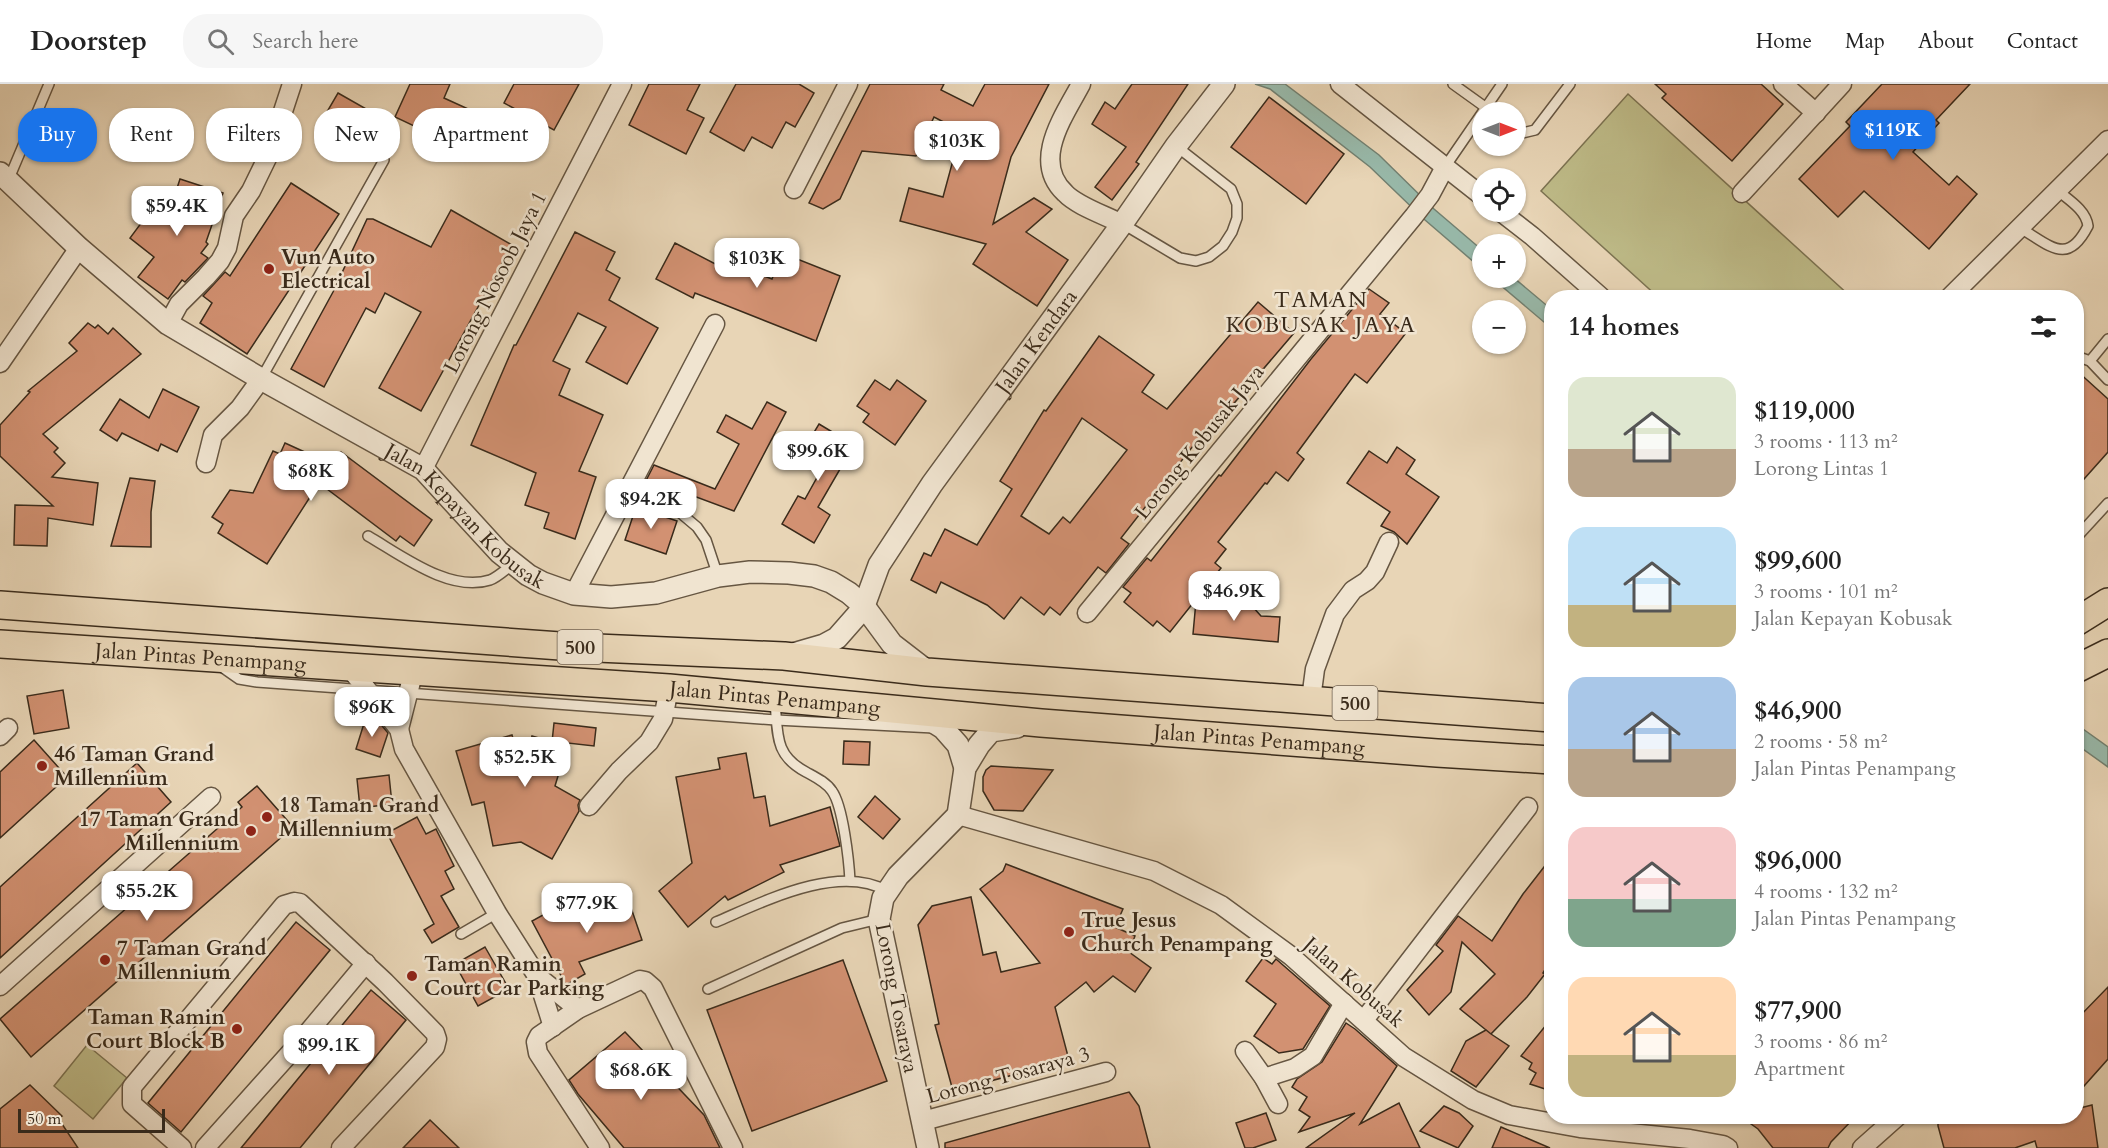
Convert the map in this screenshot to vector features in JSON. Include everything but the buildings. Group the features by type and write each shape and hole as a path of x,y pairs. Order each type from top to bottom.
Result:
{"main road":[{"path":"2084,617 2108,602"},
{"name":"Jalan Pintas Penampang","path":"0,605 574,647 783,656 927,672 1544,717"},
{"path":"287,625 290,639 300,645 388,652 398,657 411,682"},
{"name":"Jalan Pintas Penampang","path":"0,644 348,666 411,682 775,710 919,713 1544,760"},
{"path":"2084,665 2108,653"}],"street":[{"path":"168,324 180,304 220,261 227,248 234,216 251,191 269,154 292,84"},
{"name":"Lorong Nosoob Jaya 1","path":"423,469 622,84"},
{"path":"794,189 848,84"},
{"path":"1081,84 1055,133 1050,148 1049,164 1055,180 1065,194 1122,224"},
{"name":"Jalan Kendara","path":"864,606 879,565 932,484 1122,224 1176,146 1224,84"},
{"path":"1340,84 1472,188"},
{"path":"1783,84 1816,113"},
{"path":"1742,193 1842,84"},
{"path":"1957,290 2108,140"},
{"name":"Lorong Kobusak Jaya","path":"1087,613 1414,216 1430,195 1445,167"},
{"name":"Jalan Kepayan Kobusak","path":"4,177 79,249 168,324 261,379 423,469 493,545 513,564 543,583 574,594 611,597 636,596 679,588 718,576 768,572 814,576 831,582 849,593 864,606 892,644 927,672"},
{"path":"1514,222 1593,290"},
{"path":"0,363 79,249"},
{"path":"574,594 715,324"},
{"path":"206,463 213,435 240,408 261,379"},
{"path":"1311,699 1315,669 1335,614 1353,590 1368,581 1375,572 1389,542"},
{"path":"783,656 824,645 837,638 864,606"},
{"path":"348,666 399,729 404,749 497,913 537,976 552,1027"},
{"path":"399,729 411,682"},
{"path":"589,806 619,771 649,742 663,720 667,700"},
{"path":"919,713 943,728 958,745 965,768"},
{"path":"958,815 965,768 991,730 1041,723"},
{"path":"0,986 211,797"},
{"path":"1364,1020 1528,807"},
{"name":"Lorong Tosaraya","path":"928,1148 879,919 884,898 898,876 958,815"},
{"name":"Jalan Kobusak","path":"958,815 1154,871 1221,905 1292,956 1404,1057 1473,1100 1509,1115 1544,1118"},
{"path":"182,1148 132,1104 132,1086 284,905 294,902 300,903 366,963 435,1033 437,1039 435,1047 341,1148"},
{"path":"205,1148 300,1042 366,963"},
{"path":"537,976 578,1009"},
{"path":"600,1148 536,1048 539,1036 578,1009 635,981 645,981 650,984 733,1148"},
{"path":"1264,1078 1295,1068 1313,1056 1344,1003"},
{"path":"1245,1051 1264,1078 1278,1104"},
{"name":"Lorong Tosaraya 3","path":"923,1121 1106,1072"},
{"name":"Jalan Kobusak","path":"1596,1124 1723,1145 1728,1148"},
{"path":"1862,1148 1889,1124"}],"lane":[{"path":"4,177 49,84"},
{"path":"1453,84 1477,102"},
{"path":"1492,102 1502,84"},
{"path":"1526,133 1535,130 1570,84"},
{"path":"1445,167 1472,131"},
{"path":"1122,224 1180,258 1196,261 1209,257 1228,239 1237,218 1237,204 1231,189 1176,146"},
{"path":"261,379 383,162"},
{"path":"2020,228 2058,249 2073,248 2088,226 2087,219 2084,213 2057,190"},
{"path":"2090,361 2108,339"},
{"path":"2084,359 2090,361 2108,380"},
{"path":"2084,529 2108,503"},
{"path":"678,511 697,527 706,540 718,576"},
{"path":"368,536 440,576 459,582 474,583 491,579 513,564"},
{"path":"210,658 239,679 368,691 411,682"},
{"path":"850,881 848,851 832,791 819,779 787,760 778,738 775,710 943,728"},
{"path":"716,922 785,893 821,884 850,881 874,883 888,891"},
{"path":"461,934 497,913"},
{"path":"708,989 842,928 879,919"}],"shaded area":[{"path":"1255,84 1285,84 1379,155 1434,209 1472,241 1472,260 1425,220 1370,167 1270,89"},
{"path":"1628,94 1843,290 1650,290 1541,191"},
{"path":"1504,288 1526,288 1544,303 1544,322 1526,307 1526,300 1518,300"},
{"path":"2084,730 2108,747 2108,767 2084,750"},
{"path":"87,1045 127,1078 93,1119 54,1086"}],"place":[{"name":"Vun Auto Electrical","path":"269,269"},
{"name":"46 Taman Grand Millennium","path":"42,766"},
{"name":"18 Taman Grand Millennium","path":"267,817"},
{"name":"17 Taman Grand Millennium","path":"251,831"},
{"name":"True Jesus Church Penampang","path":"1069,932"},
{"name":"7 Taman Grand Millennium","path":"105,960"},
{"name":"Taman Ramin Court Car Parking","path":"412,976"},
{"name":"Taman Ramin Court Block B","path":"237,1029"}],"district":[{"name":"TAMAN KOBUSAK JAYA","path":"1321,312"}]}
